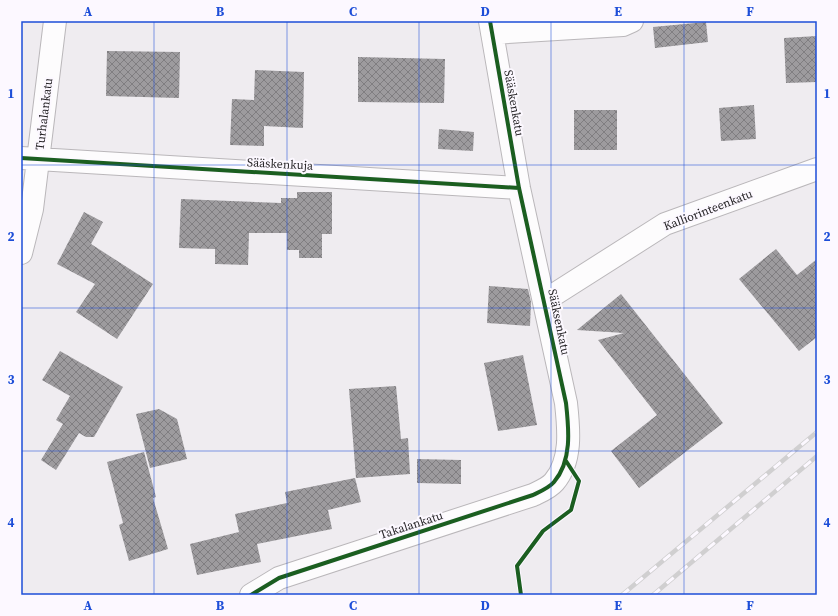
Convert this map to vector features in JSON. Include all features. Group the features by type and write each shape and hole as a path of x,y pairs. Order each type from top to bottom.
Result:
{"street":[{"name":"Turhalankatu","path":"21,253 32,209 30,159 54,21"},
{"path":"491,27 623,25 632,21"},
{"name":"Sääskenkatu","path":"491,27 519,188"},
{"name":"Sääskenkuja","path":"30,159 519,188"},
{"name":"Kalliorinteenkatu","path":"544,301 665,224 817,169"},
{"name":"Sääksenkatu","path":"519,188 566,403 568,425 566,461"},
{"name":"Takalankatu","path":"251,595 279,578 533,496 553,483 566,461"}],"building":[{"path":"706,22 708,42 655,48 653,27"},
{"path":"817,36 817,82 786,83 784,38"},
{"path":"107,51 180,52 179,98 106,96"},
{"path":"358,57 445,59 444,103 358,102"},
{"path":"255,70 304,72 303,128 264,126 264,146 230,145 232,99 254,100"},
{"path":"754,105 756,139 721,141 719,108"},
{"path":"574,110 617,110 617,150 574,150"},
{"path":"439,129 474,132 473,151 438,149"},
{"path":"297,192 332,192 332,234 322,234 322,258 299,258 299,250 287,250 287,233 249,233 248,265 215,264 215,249 179,248 181,199 281,203 281,198 297,198"},
{"path":"84,212 103,222 91,244 153,284 117,339 76,312 95,284 57,264"},
{"path":"776,249 797,275 817,259 817,337 799,351 739,279"},
{"path":"489,286 528,289 531,302 530,326 487,323"},
{"path":"621,294 723,423 639,488 611,451 657,415 598,340 624,333 577,330"},
{"path":"60,351 123,387 94,437 86,437 79,433 56,470 41,460 63,424 56,420 70,396 42,380"},
{"path":"523,355 537,425 498,431 484,363"},
{"path":"396,386 401,439 408,438 410,474 356,478 349,389"},
{"path":"159,409 177,419 187,459 150,468 136,414"},
{"path":"144,452 156,497 153,498 168,549 129,561 119,525 123,523 107,462"},
{"path":"417,459 461,460 461,484 417,483"},
{"path":"355,478 361,502 328,510 332,529 257,544 261,562 197,575 190,544 239,532 235,514 287,503 285,492"}],"railway":[{"path":"622,595 817,432"},
{"path":"653,595 817,456"}],"cycle path":[{"path":"251,595 279,578 533,495 552,484 560,474 564,465 568,445 566,403 519,188 490,21"},
{"path":"21,158 519,188"},
{"path":"521,595 517,566 543,531 571,510 579,481 566,461"}]}
